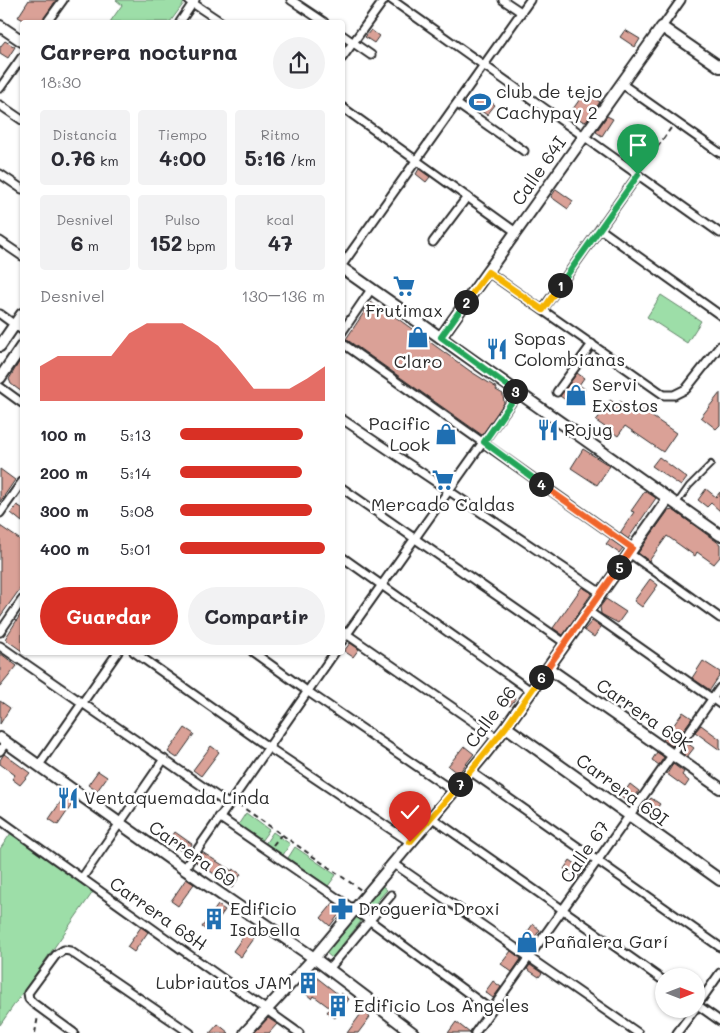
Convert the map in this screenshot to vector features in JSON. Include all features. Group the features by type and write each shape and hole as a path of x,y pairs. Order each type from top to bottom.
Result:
{"street":[{"path":"48,20 63,0"},
{"path":"292,0 321,20"},
{"path":"345,54 384,0"},
{"path":"392,0 720,233"},
{"path":"503,0 521,12"},
{"path":"345,262 530,0"},
{"name":"Calle 64I","path":"441,337 681,0"},
{"path":"181,20 192,1 218,20"},
{"path":"0,26 20,41"},
{"path":"662,27 720,67"},
{"path":"345,37 371,55"},
{"path":"0,88 20,60"},
{"path":"622,84 720,153"},
{"path":"457,104 524,151"},
{"path":"0,105 20,119"},
{"path":"345,109 516,232"},
{"path":"0,174 20,188"},
{"path":"543,310 638,175"},
{"path":"433,242 467,197"},
{"path":"600,229 720,315"},
{"path":"0,240 20,255"},
{"path":"345,268 518,393 719,534"},
{"path":"488,272 664,395 674,395 686,389 720,346"},
{"path":"345,328 372,288"},
{"path":"0,314 19,327 0,346"},
{"path":"557,392 592,344"},
{"path":"345,345 484,442 720,618"},
{"path":"0,378 20,349"},
{"path":"0,387 20,402"},
{"path":"497,738 345,633 382,585 518,393"},
{"path":"345,421 600,593"},
{"path":"0,514 20,485"},
{"path":"345,490 565,643"},
{"name":"Calle 66","path":"246,1033 314,958 506,727 600,593 631,551 672,502"},
{"path":"345,559 531,691"},
{"path":"0,632 20,603"},
{"path":"588,611 720,704"},
{"path":"0,646 164,760 230,802"},
{"path":"39,765 116,655"},
{"path":"138,655 268,747 410,842"},
{"path":"257,655 454,791"},
{"path":"184,869 333,655"},
{"name":"Carrera 69K","path":"548,668 720,788"},
{"name":"Calle 67","path":"475,1033 720,688"},
{"name":"Carrera 69I","path":"506,727 720,880"},
{"name":"Carrera 69","path":"2,744 39,765 184,869 314,958 413,1033"},
{"path":"82,878 164,760"},
{"path":"470,771 720,947"},
{"path":"219,817 354,909 491,1010"},
{"path":"431,817 655,975"},
{"name":"Carrera 68H","path":"0,820 299,1033"},
{"path":"393,863 638,1033"},
{"path":"329,969 391,895"},
{"path":"74,1033 33,1003 29,999 28,993 56,955 64,950 70,951 190,1033"},
{"path":"705,994 720,973"},
{"path":"705,1012 720,1021"},
{"path":"677,1033 688,1018"}],"lane":[{"path":"672,502 711,464"}],"path":[{"path":"638,175 676,121"},
{"path":"230,802 367,894"},
{"path":"269,851 281,835"},
{"path":"35,1033 39,1008"}],"green space":[{"path":"116,0 180,0 184,3 171,20 111,20 122,5"},
{"path":"661,295 701,321 687,343 647,317"},
{"path":"246,813 269,830 261,841 238,825"},
{"path":"273,832 290,844 283,855 265,844"},
{"path":"11,833 93,892 0,1025 0,849"},
{"path":"295,847 336,875 328,886 288,858"},
{"path":"379,883 387,890 367,913 360,907"},
{"path":"354,914 362,920 332,958 324,951"}],"building":[{"path":"29,0 56,0 43,20 23,20 18,17"},
{"path":"371,30 379,36 374,43 365,37"},
{"path":"625,30 640,39 635,47 620,37"},
{"path":"5,41 15,47 8,58 0,53 0,47"},
{"path":"585,92 600,102 587,121 584,122 570,113"},
{"path":"482,96 495,105 487,115 474,106"},
{"path":"607,116 613,119 602,136 596,132"},
{"path":"419,169 430,177 426,182 416,174"},
{"path":"556,189 573,201 568,209 551,197"},
{"path":"371,302 382,310 383,308 503,394 504,403 482,435 346,339"},
{"path":"20,360 20,391 11,384 9,379"},
{"path":"577,373 584,378 579,385 585,389 574,406 560,396"},
{"path":"720,393 720,425 716,429 701,417"},
{"path":"610,400 618,405 620,401 635,411 638,407 676,433 663,452 625,426 618,436 596,421"},
{"path":"583,449 610,466 597,485 571,468"},
{"path":"659,457 687,478 681,486 652,466"},
{"path":"0,469 15,480 0,502"},
{"path":"706,489 716,497 720,492 720,511 711,503 707,507 698,500"},
{"path":"645,491 656,498 628,539 620,533 634,512 631,511"},
{"path":"17,505 20,507 20,520 11,513"},
{"path":"673,510 720,544 720,557 714,564 697,552 695,556 667,536 649,561 638,553 668,511"},
{"path":"0,526 20,540 20,589 0,617"},
{"path":"610,539 623,548 619,553 606,544"},
{"path":"650,579 658,585 642,607 634,601"},
{"path":"582,587 592,593 563,635 553,628"},
{"path":"606,599 626,612 618,623 601,614 600,607"},
{"path":"20,615 20,650 5,639"},
{"path":"592,621 601,627 594,637 584,630"},
{"path":"350,643 359,649 353,657 345,650"},
{"path":"0,653 17,666 0,687"},
{"path":"703,661 720,672 710,690 692,678"},
{"path":"506,690 516,698 510,706 499,698"},
{"path":"0,701 10,708 0,724"},
{"path":"683,712 692,718 672,746 663,740"},
{"path":"701,725 720,739 720,750 695,732"},
{"path":"185,728 194,734 177,758 168,752"},
{"path":"687,743 694,748 687,757 681,752"},
{"path":"211,746 219,752 201,776 193,770"},
{"path":"464,746 474,754 458,774 448,766"},
{"path":"657,752 664,757 659,765 652,760"},
{"path":"4,754 30,773 20,785 12,779 15,775 0,764"},
{"path":"673,764 684,772 682,775 689,781 685,787 667,774"},
{"path":"98,771 107,777 97,791 88,785"},
{"path":"630,784 639,791 630,804 621,797"},
{"path":"64,797 73,803 58,825 49,819"},
{"path":"651,798 660,804 655,811 646,804"},
{"path":"175,832 192,844 186,854 168,842"},
{"path":"202,852 232,871 233,869 241,874 232,888 224,883 225,881 196,862"},
{"path":"570,860 583,869 577,878 564,869"},
{"path":"186,879 194,884 178,906 171,901"},
{"path":"334,902 343,909 330,926 321,918"},
{"name":"Edificio Isabella","path":"218,905 225,910 209,932 202,927"},
{"path":"533,924 540,930 526,949 519,944"},
{"path":"141,927 148,932 134,952 127,947"},
{"path":"250,927 258,933 241,957 233,951"},
{"path":"511,951 521,959 512,972 501,964"},
{"path":"530,965 542,973 539,977 527,969"},
{"path":"311,973 339,995 341,993 349,999 335,1018 327,1012 330,1008 314,996 312,999 299,988"},
{"path":"493,981 501,987 493,998 485,992"},
{"path":"363,1011 370,1017 358,1033 347,1033"},
{"path":"268,1018 277,1024 269,1033 254,1033"},
{"path":"456,1022 470,1033 448,1033"},
{"path":"218,1024 229,1033 210,1033"}],"place":[{"name":"club de tejo Cachypay 2","path":"480,102"},
{"name":"Frutimax","path":"404,286"},
{"name":"Claro","path":"418,337"},
{"name":"Sopas Colombianas","path":"497,349"},
{"name":"Servi Exostos","path":"576,395"},
{"name":"Rojug","path":"548,430"},
{"name":"Pacific Look","path":"446,434"},
{"name":"Mercado Caldas","path":"443,480"},
{"name":"Ventaquemada Linda","path":"68,798"},
{"name":"Drogueria Droxi","path":"342,909"},
{"name":"Edificio Isabella","path":"214,919"},
{"name":"Pañalera Garí","path":"527,942"},
{"name":"Lubriautos JAM","path":"308,983"},
{"name":"Edificio Los Angeles","path":"338,1006"}],"route":[{"path":"410,842 506,727 632,548 484,442 518,393 441,337 488,272 543,310 638,175"}]}
